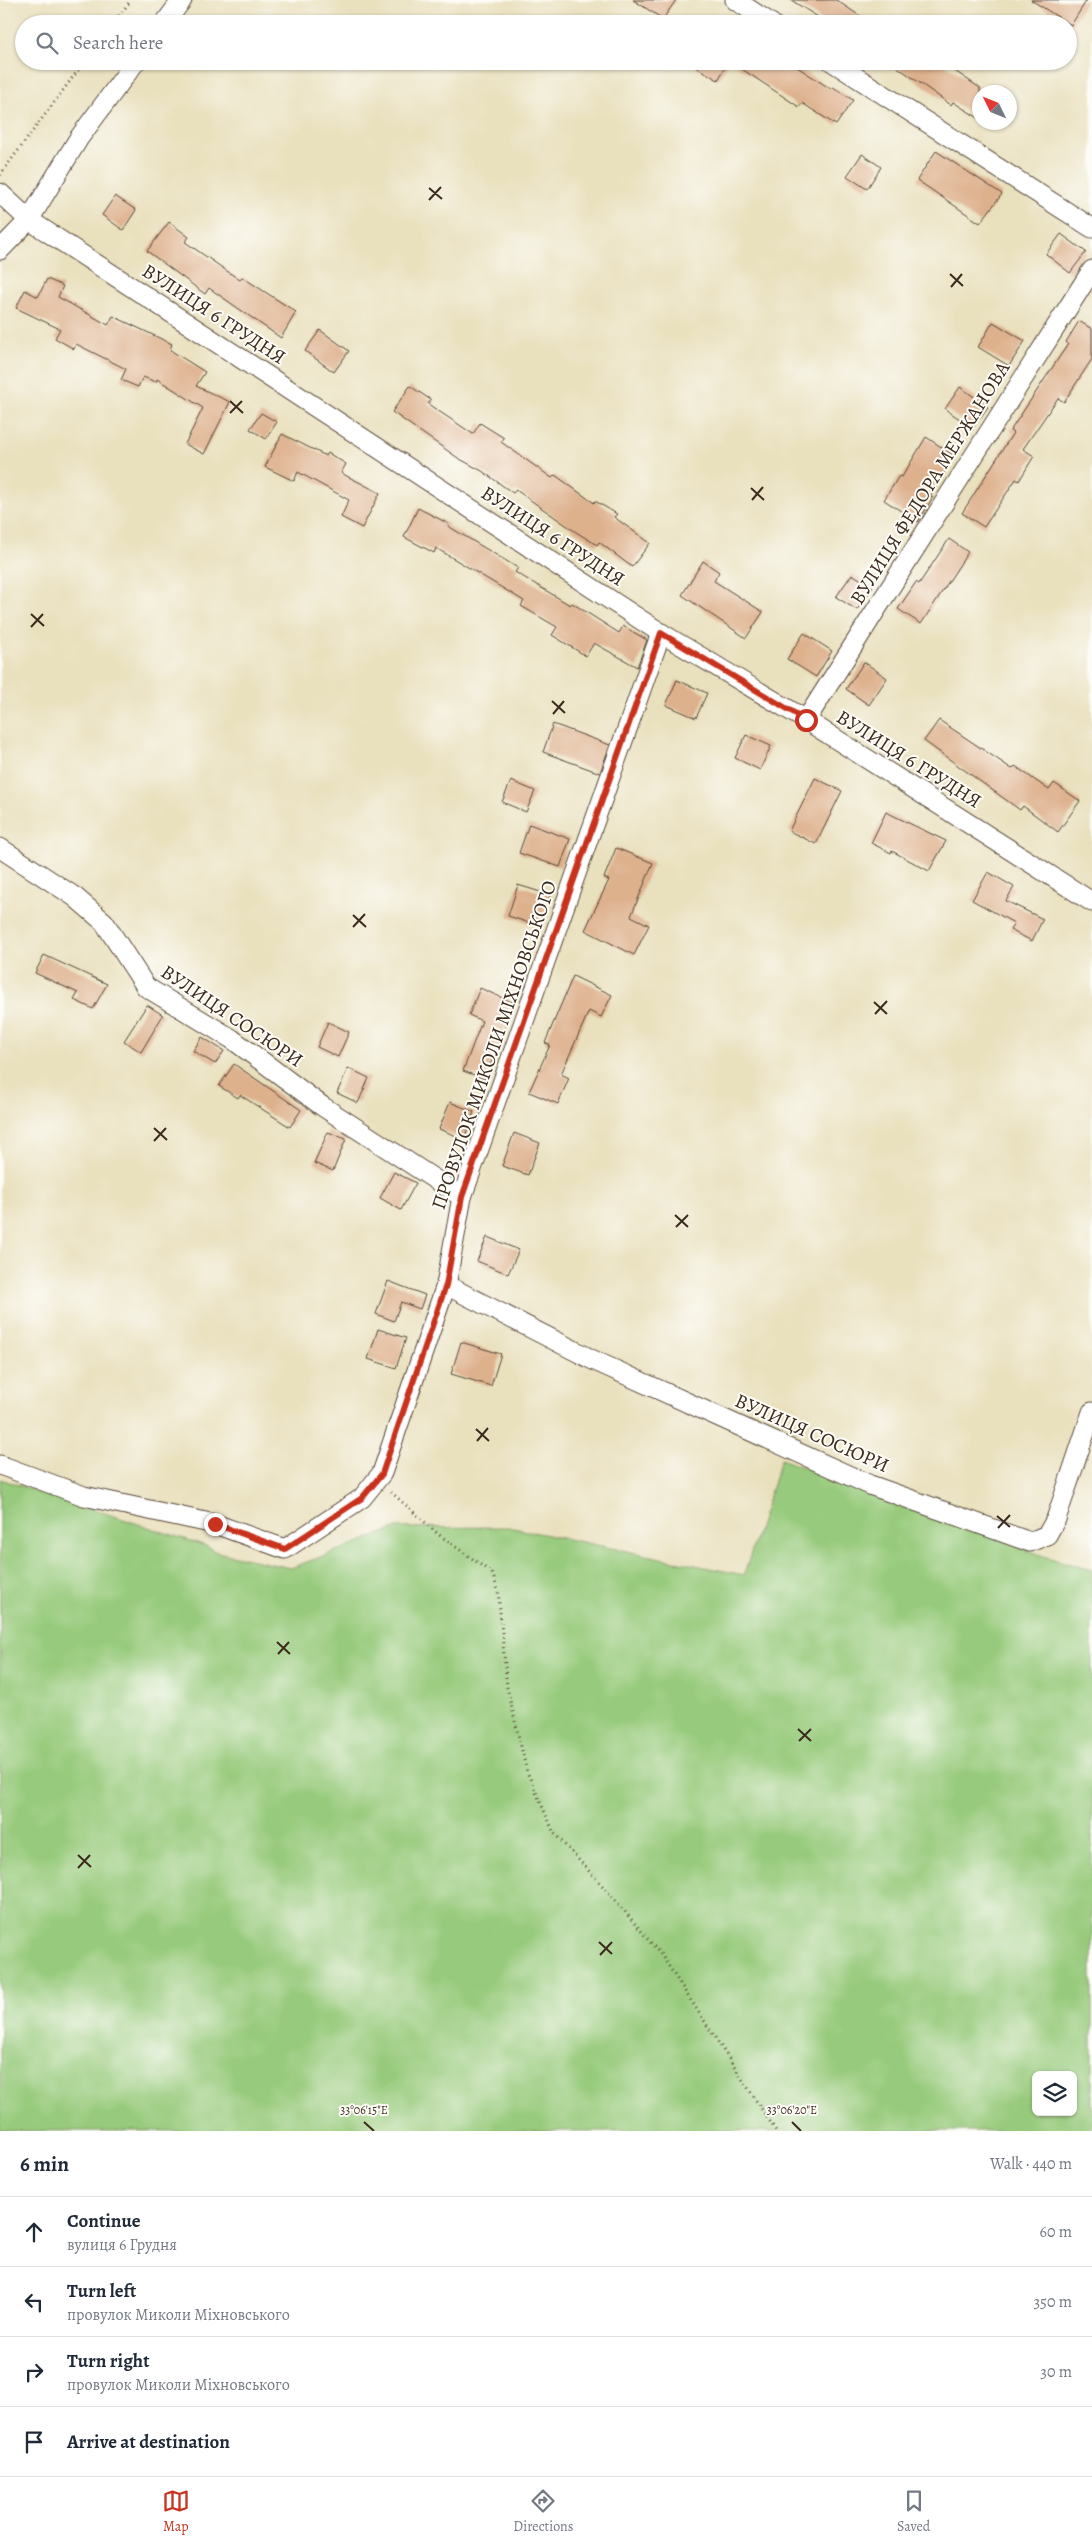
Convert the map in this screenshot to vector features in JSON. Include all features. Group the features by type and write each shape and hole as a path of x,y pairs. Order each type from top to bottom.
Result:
{"street":[{"path":"171,15 182,0"},
{"path":"735,0 758,15"},
{"path":"0,250 29,220 79,138 129,70"},
{"path":"845,70 1092,228"},
{"name":"ВУЛИЦЯ 6 ГРУДНЯ","path":"0,193 29,220 661,633 806,720 1092,902"},
{"name":"ВУЛИЦЯ ФЕДОРА МЕРЖАНОВА","path":"806,720 1092,270"},
{"name":"ПРОВУЛОК МИКОЛИ МІХНОВСЬКОГО","path":"0,1465 84,1496 215,1524 285,1549 362,1498 382,1474 446,1285 462,1197 661,633"},
{"name":"ВУЛИЦЯ СОСЮРИ","path":"0,848 75,897 104,922 146,987 232,1039 322,1106 462,1197"},
{"name":"ВУЛИЦЯ СОСЮРИ","path":"446,1285 593,1360 870,1485 1030,1542 1047,1535 1056,1519 1092,1412"}],"path":[{"path":"120,15 131,0"},
{"path":"0,175 78,70"},
{"path":"382,1474 393,1496 438,1534 492,1573 498,1590 507,1687 511,1706 527,1772 554,1833 611,1895 662,1956 776,2131"}],"green space":[{"path":"781,1459 1046,1557 1092,1570 1092,2131 0,2131 0,1479 206,1546 216,1552 291,1568 397,1528 508,1527 744,1575"}],"building":[{"path":"633,0 676,0 666,15 657,15"},
{"path":"791,0 836,0 858,15 815,15"},
{"path":"1031,0 1087,0 1077,16 1055,15"},
{"path":"701,70 724,70 718,80"},
{"path":"744,70 802,70 831,89 833,87 853,100 836,125 802,103 799,107"},
{"path":"902,70 953,70 976,85 972,85 972,114 953,102 951,105"},
{"path":"936,151 1002,194 980,223 917,180"},
{"path":"862,154 881,167 867,189 847,176"},
{"path":"115,196 136,210 123,230 102,215"},
{"path":"169,222 189,237 185,242 240,280 242,277 296,312 281,338 209,288 205,294 147,251"},
{"path":"1061,234 1086,252 1070,273 1046,254"},
{"path":"47,279 63,286 58,297 108,325 113,316 172,344 170,350 205,372 196,386 230,402 204,454 185,444 203,408 157,379 156,382 143,377 138,387 121,380 126,369 76,344 74,349 55,338 60,329 16,308 25,290 38,297"},
{"path":"1079,321 1092,329 1092,359 1064,402 1058,398 1023,449 1034,456 1019,481 1016,479 984,527 962,513 1013,433 1010,431 1068,344 1066,342"},
{"path":"993,322 1025,341 1009,366 978,347"},
{"path":"320,330 349,351 334,372 305,351"},
{"path":"410,386 431,400 428,404 473,434 480,423 504,438 501,442 552,478 555,475 594,503 595,501 617,514 614,517 650,543 632,567 599,542 597,545 576,532 516,490 513,493 482,471 458,458 392,412"},
{"path":"960,387 988,407 973,428 945,409"},
{"path":"261,413 277,422 266,439 250,429"},
{"path":"282,434 326,456 328,453 346,464 341,473 380,493 362,528 341,517 349,500 298,472 294,481 265,467"},
{"path":"926,437 955,456 930,496 933,497 918,522 884,500 899,476 902,477"},
{"path":"418,508 449,524 448,526 518,568 515,572 570,605 572,603 619,633 623,626 647,640 637,667 594,643 586,656 552,635 557,627 521,606 524,601 436,548 434,553 404,537"},
{"path":"949,539 968,552 921,624 898,609 916,582 919,584"},
{"path":"703,561 719,572 714,581 763,612 746,638 682,595"},
{"path":"852,574 873,587 857,610 836,597"},
{"path":"804,633 832,651 816,677 787,659"},
{"path":"864,662 887,678 869,705 846,689"},
{"path":"677,680 707,693 696,718 666,705"},
{"path":"939,720 1012,769 1015,766 1049,790 1054,783 1080,801 1058,832 1023,806 1020,810 924,741"},
{"path":"553,724 610,745 600,773 543,752"},
{"path":"746,735 771,746 760,770 735,758"},
{"path":"815,778 842,791 816,844 789,831"},
{"path":"511,781 535,791 526,812 502,802"},
{"path":"886,812 946,841 929,871 892,851 891,853 871,843"},
{"path":"529,824 570,839 560,867 519,853"},
{"path":"616,848 653,863 631,916 649,925 634,955 585,930 609,880 604,878"},
{"path":"988,872 1014,887 1006,901 1043,919 1032,941 1010,930 1014,923 972,900"},
{"path":"518,885 550,895 539,926 508,916"},
{"path":"44,955 107,984 93,1009 74,1000 78,993 35,973"},
{"path":"573,976 612,995 601,1017 589,1011 561,1074 569,1078 558,1104 529,1092 550,1045 545,1043"},
{"path":"480,988 514,1003 485,1079 463,1071 482,1021 469,1015"},
{"path":"147,1005 163,1015 141,1052 124,1041"},
{"path":"328,1022 349,1032 338,1057 317,1047"},
{"path":"202,1037 224,1051 215,1064 193,1051"},
{"path":"234,1064 301,1110 290,1127 240,1095 238,1098 219,1086"},
{"path":"348,1068 369,1078 358,1103 337,1093"},
{"path":"450,1102 474,1112 464,1139 439,1129"},
{"path":"328,1132 346,1139 333,1171 314,1163"},
{"path":"514,1133 540,1143 528,1175 502,1166"},
{"path":"394,1172 416,1183 401,1210 380,1198"},
{"path":"487,1237 519,1250 508,1274 477,1261"},
{"path":"388,1281 425,1295 420,1309 401,1302 394,1321 376,1314"},
{"path":"378,1329 406,1338 396,1368 368,1359"},
{"path":"461,1342 501,1354 491,1386 451,1374"}],"route":[{"path":"215,1524 285,1549 362,1498 382,1474 414,1386 446,1285 462,1197 661,633 806,720"}]}
